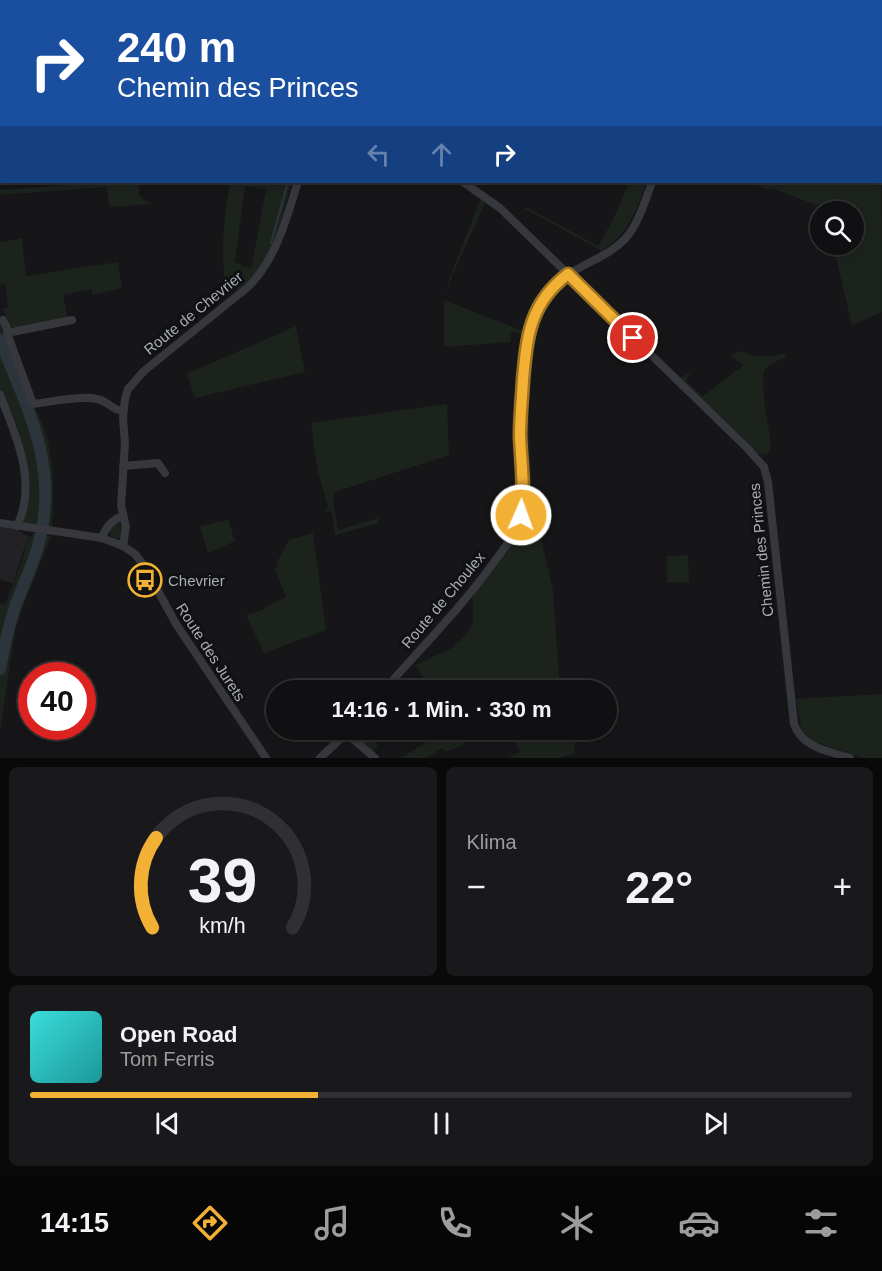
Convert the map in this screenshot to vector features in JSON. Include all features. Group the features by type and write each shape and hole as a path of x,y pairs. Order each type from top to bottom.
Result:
{"street":[{"name":"Route de Chevrier","path":"123,546 126,527 121,505 125,399 135,379 259,276 279,239 298,183"},
{"name":"Chemin des Princes","path":"465,183 500,208 764,467 768,482 794,724 797,733 804,741 850,758"},
{"name":"Route de Choulex","path":"393,680 460,605 496,559 517,527 522,505 520,426 528,333 541,303 557,283 568,274 607,253 626,238 638,219 652,183"},
{"path":"3,320 33,404 94,398 105,402 117,411 123,411"},
{"path":"9,332 72,320"},
{"path":"0,395 23,462 25,502 17,526"},
{"path":"123,466 158,463 165,473"},
{"path":"102,538 106,527 122,516"},
{"name":"Route des Jurets","path":"0,523 102,538 123,546 142,563 176,624 266,758"},
{"path":"320,758 339,740"},
{"path":"358,740 375,758"}],"shaded area":[{"path":"93,183 139,183 139,196 150,204 110,207 106,187 0,195 0,190"},
{"path":"230,183 271,183 279,186 280,183 292,183 273,245 267,257 246,284 227,297 223,253","holes":["245,186 266,190 251,269 235,262"]},
{"path":"629,183 646,183 625,229 602,251 522,207 528,208 598,246 613,220"},
{"path":"749,183 881,183 882,312 852,325 835,255 864,255 864,201 810,203 772,188 770,190"},
{"path":"481,198 486,201 445,296 450,277"},
{"path":"22,238 26,276 118,262 122,288 93,295 91,289 63,295 68,319 18,329 10,326 3,309 8,307 5,284 1,285 0,282 0,240 3,242"},
{"path":"444,300 523,331 522,335 511,331 510,342 444,347"},
{"path":"0,320 29,400 44,428 53,478 52,527 30,524 17,526 25,503 16,438 19,432 14,418 8,415 0,395"},
{"path":"296,326 305,372 195,398 187,374"},
{"path":"741,351 762,356 784,353 786,357 768,366 764,374 766,416 771,443 770,451 765,456 764,453 758,454 681,380 681,377 693,372 688,376 686,382 703,396 744,365 730,356"},
{"path":"528,393 532,500 553,590 559,680 424,680 416,665 450,649 465,636 473,623 473,596 523,526 526,515 525,430"},
{"path":"447,404 449,455 335,492 333,500 338,530 378,518 379,523 335,535 332,511 323,512 328,508 317,468 311,423"},
{"path":"228,520 235,541 208,553 200,526"},
{"path":"116,522 120,523 123,529 121,538 118,539 111,536 108,530"},
{"path":"0,527 17,530 28,536 13,583 0,580"},
{"path":"32,533 51,536 15,631 0,732 0,604 5,605 23,558 28,536 32,537"},
{"path":"313,533 326,630 264,653 246,615 263,610 266,606 286,597 275,569 278,567 276,564 289,540"},
{"path":"688,555 689,582 667,583 667,556"},
{"path":"882,694 882,758 863,758 813,741 802,733 796,699"},
{"path":"360,740 376,740 378,747 372,751"},
{"path":"430,740 468,740 462,746 447,751 441,748 427,758 401,758"},
{"path":"514,740 576,740 574,753 560,758 508,758 520,752"}],"waterway":[{"path":"271,243 288,183"},
{"path":"0,340 37,436 45,485 45,511 38,547 18,598 6,638 0,669"}],"place":[{"name":"Chevrier","path":"145,580"}],"route":[{"path":"521,515 520,426 526,350 530,327 541,303 557,283 568,274 633,338"}]}
